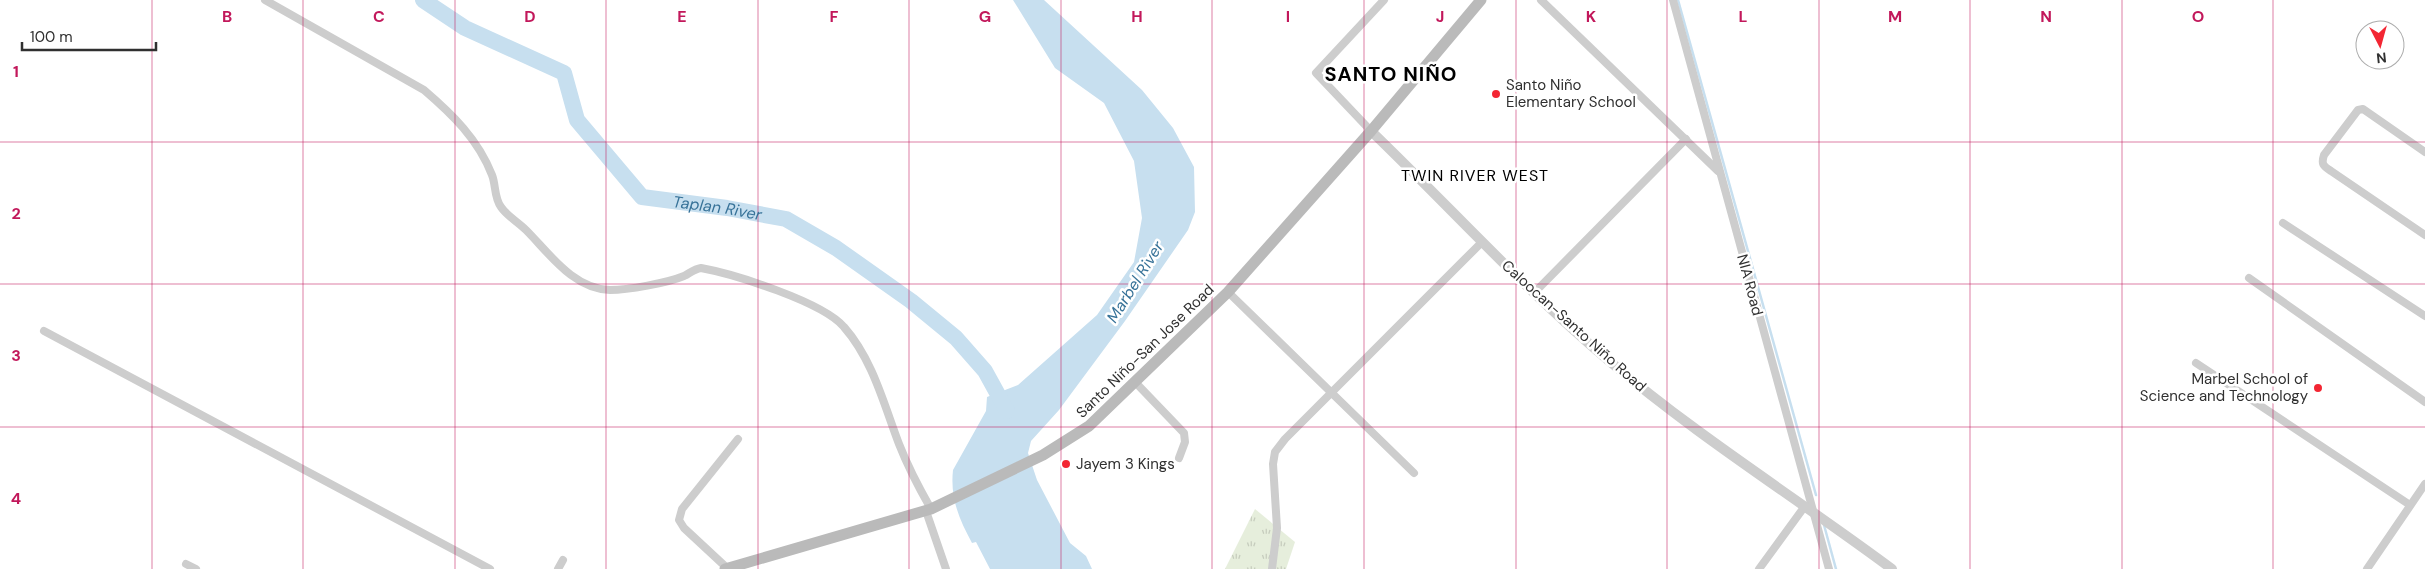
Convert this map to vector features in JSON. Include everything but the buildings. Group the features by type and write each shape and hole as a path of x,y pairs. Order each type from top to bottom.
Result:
{"main road":[{"name":"Santo Niño-San Jose Road","path":"726,568 929,510 1043,455 1089,426 1136,383 1228,292 1371,131 1481,0"}],"street":[{"path":"265,0 424,90 445,108 466,129 485,161 493,176 498,202 502,209 528,232 554,260 584,283 605,290 638,287 683,276 701,268 788,295 824,311 844,326 863,355 878,386 900,445 929,510 946,569"},
{"path":"1371,131 1316,73 1384,0"},
{"path":"1541,0 1720,173"},
{"name":"NIA Road","path":"1673,0 1808,508 1829,569"},
{"path":"2425,152 2363,109 2358,110 2324,155 2322,161 2324,166 2425,235"},
{"name":"Caloocan-Santo Niño Road","path":"1371,131 1534,293 1638,384 1892,569"},
{"path":"1534,293 1686,139"},
{"path":"2283,223 2425,316"},
{"path":"1272,569 1277,528 1273,464 1275,452 1482,242"},
{"path":"2249,278 2425,402"},
{"path":"1228,292 1414,474"},
{"path":"44,331 490,569"},
{"path":"2196,363 2410,505"},
{"path":"1136,383 1184,433 1185,442 1179,458"},
{"path":"726,568 684,528 679,520 682,508 738,439"},
{"path":"2367,569 2425,484"},
{"path":"1759,569 1808,508"},
{"path":"558,569 563,560"},
{"path":"186,564 196,569"}],"green space":[{"path":"1255,509 1295,542 1286,569 1225,569"}],"water":[{"name":"Marbel River","path":"1013,0 1044,0 1142,90 1173,128 1194,167 1195,212 1188,230 1125,321 1059,410 1031,441 1028,453 1037,480 1070,543 1086,556 1092,569 990,569 976,542 972,543 956,508 954,499 953,470 986,411 987,397 1018,385 1097,315 1134,262 1142,218 1134,161 1104,103 1055,68"}],"waterway":[{"name":"Taplan River","path":"423,0 465,28 564,73 577,120 642,197 727,208 786,219 836,248 911,301 956,338 985,371 1007,411"},
{"path":"1678,0 1816,495"},
{"path":"1824,525 1836,569"}],"place":[{"name":"Santo Niño Elementary School","path":"1496,94"},
{"name":"Marbel School of Science and Technology","path":"2318,388"},
{"name":"Jayem 3 Kings","path":"1066,464"}],"district":[{"name":"SANTO NIÑO","path":"1391,74"},
{"name":"TWIN RIVER WEST","path":"1475,175"}]}
